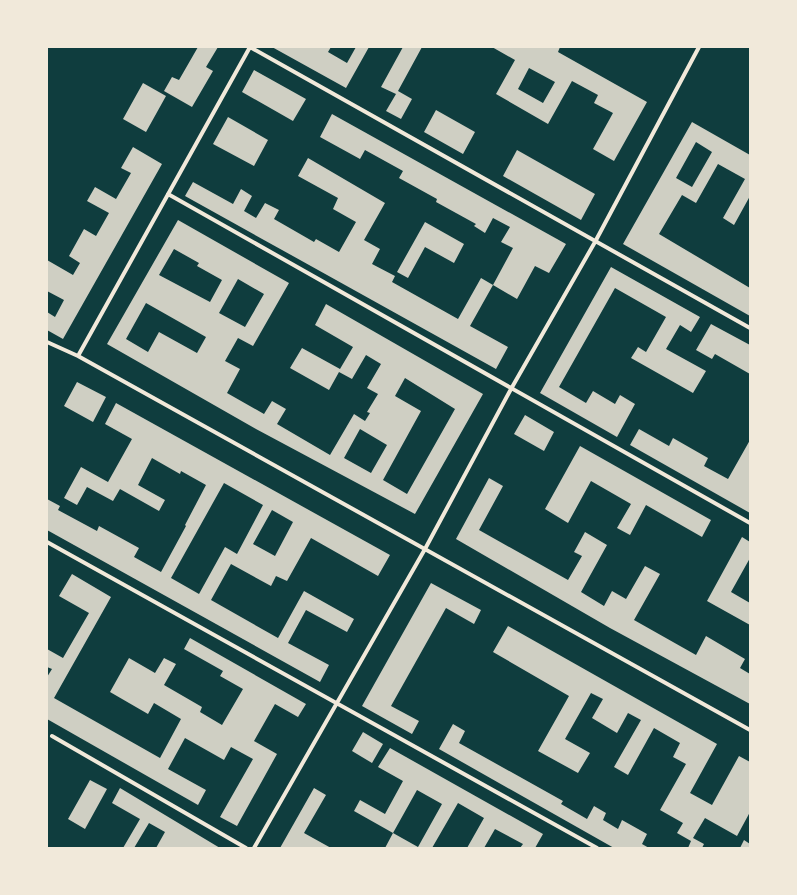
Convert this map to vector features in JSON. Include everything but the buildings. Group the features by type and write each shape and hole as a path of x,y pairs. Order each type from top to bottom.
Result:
{"street":[{"path":"78,356 250,47 750,328"},
{"path":"254,848 425,549 511,388 595,242 699,47"},
{"path":"168,194 750,523"},
{"path":"47,342 78,356 750,730"},
{"path":"47,542 597,848"},
{"path":"52,736 246,848"}]}
